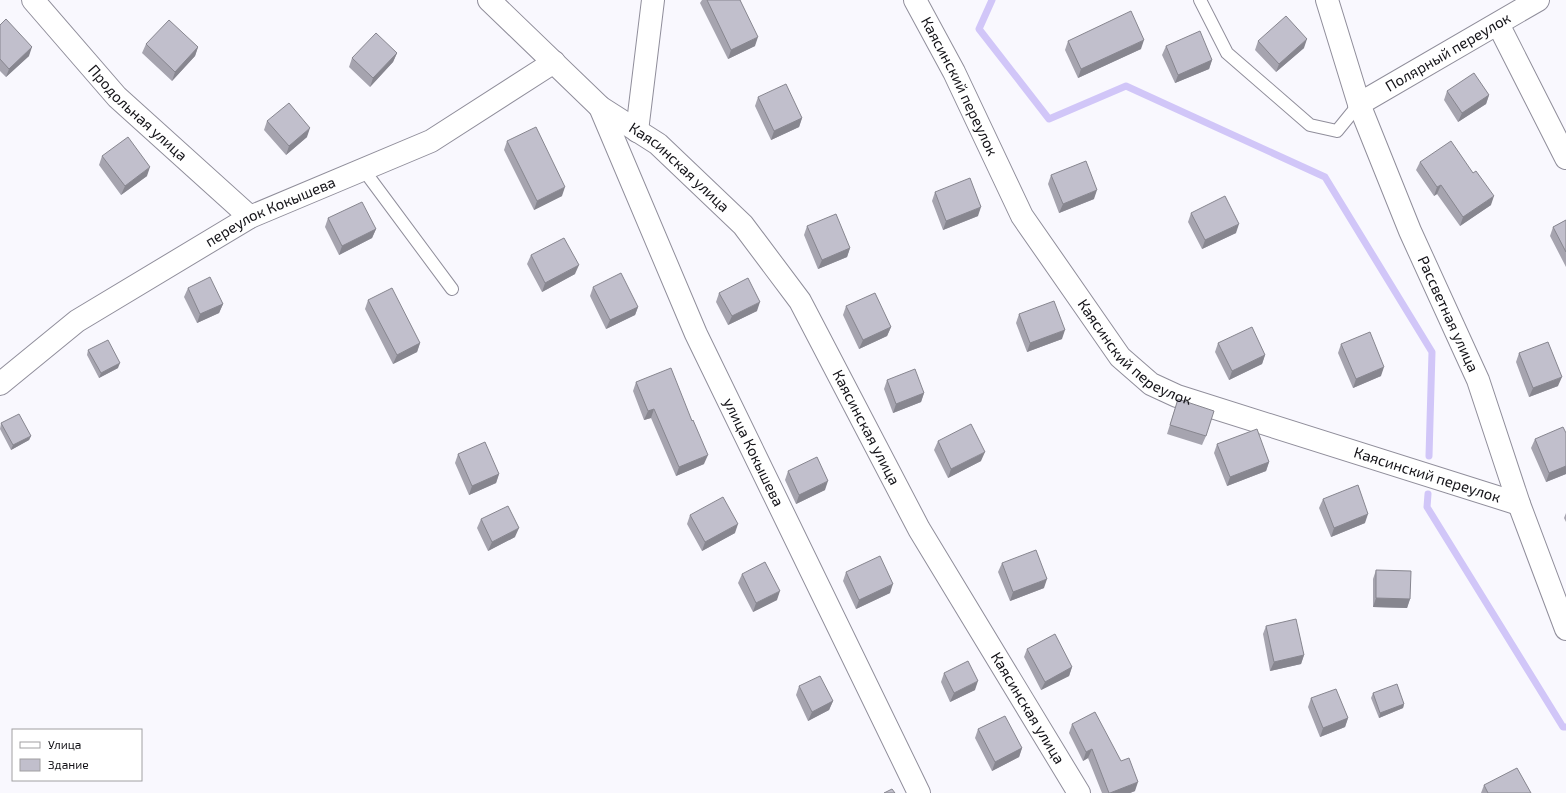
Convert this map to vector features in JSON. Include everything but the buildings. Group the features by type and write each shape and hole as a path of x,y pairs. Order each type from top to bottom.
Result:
{"street":[{"name":"Продольная улица","path":"33,0 118,97 250,217"},
{"path":"489,0 600,107"},
{"path":"638,131 653,0"},
{"name":"Каясинский переулок","path":"915,0 954,72 1022,216 1120,357 1151,384 1184,398 1519,504"},
{"name":"Рассветная улица","path":"1327,0 1359,104 1410,231 1478,380 1519,504 1566,630"},
{"name":"Полярный переулок","path":"1359,104 1538,0"},
{"path":"1498,24 1566,158"},
{"name":"переулок Кокышева","path":"0,384 77,321 250,217 431,141 554,62"},
{"name":"Каясинская улица","path":"600,107 658,144 743,225 800,301 919,529 1079,793"},
{"name":"улица Кокышева","path":"600,107 696,334 919,793"}],"lane":[{"path":"1200,0 1227,53 1310,125 1337,131 1359,104"},
{"path":"363,169 452,289"}],"waterway":[{"path":"992,0 979,29 1049,119 1126,86 1325,177 1432,352 1429,456"},
{"path":"1428,494 1427,507 1563,727 1566,727"}]}
